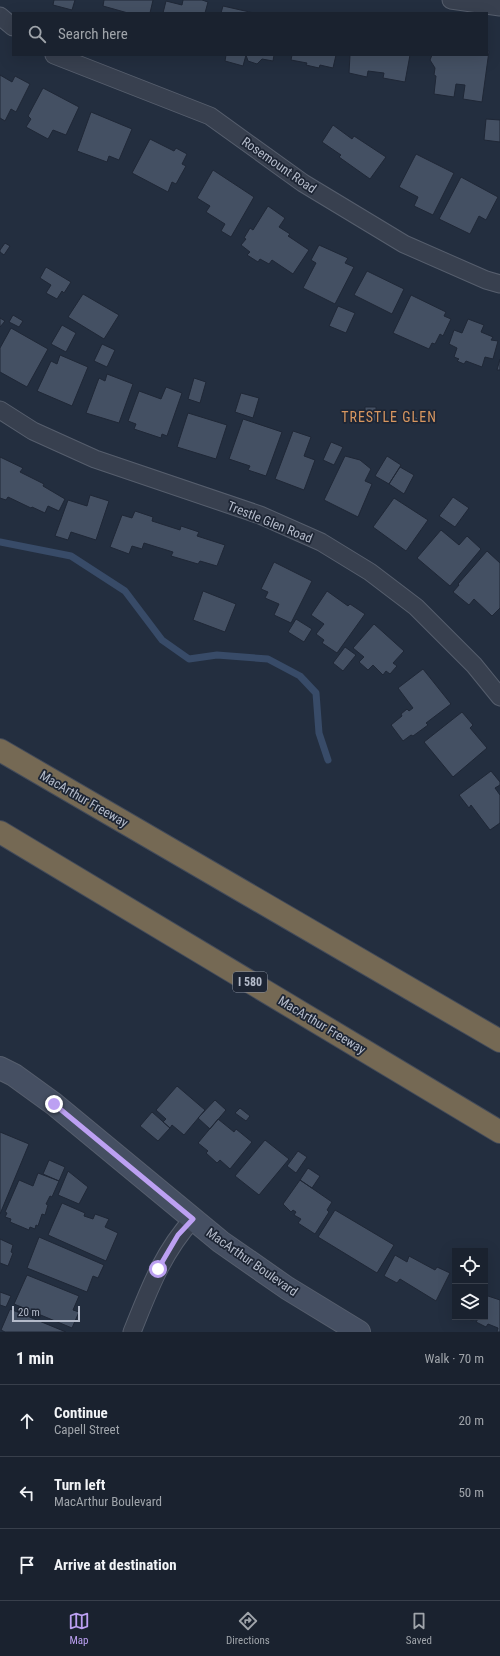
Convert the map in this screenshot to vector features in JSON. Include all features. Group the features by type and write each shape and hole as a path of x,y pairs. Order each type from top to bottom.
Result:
{"highway":[{"name":"MacArthur Freeway","path":"0,750 500,1041"},
{"name":"MacArthur Freeway","path":"0,832 500,1132"}],"main road":[{"name":"MacArthur Boulevard","path":"0,1068 14,1075 54,1104 221,1242 275,1280 359,1332"}],"street":[{"path":"451,0 500,6"},
{"path":"0,16 12,26"},
{"name":"Rosemount Road","path":"57,56 210,116 303,182 404,244 486,280 500,284"},
{"name":"Trestle Glen Road","path":"0,410 33,431 95,459 260,515 320,542 370,572 416,607 474,665 500,697"},
{"path":"132,1332 158,1269 178,1235 193,1219"}],"building":[{"path":"54,0 75,0 72,10 53,5"},
{"path":"104,0 153,0 150,12 124,12 103,6"},
{"path":"183,0 202,0 208,2 205,12 163,12 166,1 182,5"},
{"path":"223,6 250,12 221,12"},
{"path":"489,51 482,102 463,99 465,85 456,84 454,97 434,94 436,76 434,75 435,68 430,60 432,56 488,56"},
{"path":"226,56 246,56 243,66 225,61"},
{"path":"246,56 274,56 273,61 262,59 257,64 248,61"},
{"path":"292,56 336,56 333,68 320,65 319,68 306,65 307,63 291,60"},
{"path":"350,56 410,56 405,82 383,78 384,73 368,71 367,77 349,73"},
{"path":"0,75 12,82 15,76 30,84 16,112 11,109 5,121 0,118"},
{"path":"43,88 79,107 66,135 53,130 48,139 26,127 31,119 28,116"},
{"path":"91,112 132,129 119,160 109,156 107,162 77,151"},
{"path":"486,119 500,120 500,142 484,140"},
{"path":"333,125 352,139 354,136 386,157 370,179 339,157 341,155 322,142"},
{"path":"150,139 174,151 176,148 187,154 182,164 186,166 176,184 172,182 168,192 132,173"},
{"path":"416,154 454,173 433,215 414,206 418,197 399,187"},
{"path":"213,170 254,197 231,237 221,231 225,224 206,212 210,206 197,198"},
{"path":"461,177 498,197 486,220 479,216 470,234 439,219"},
{"path":"268,206 285,218 279,227 290,234 288,236 309,250 293,274 272,260 269,264 260,259 258,262 247,255 250,252 241,245 246,239 244,238 250,228 253,230"},
{"path":"5,243 10,246 4,255 0,252 0,250"},
{"path":"319,245 348,258 345,263 354,267 335,304 303,288 316,263 311,260"},
{"path":"46,267 71,282 64,293 62,291 57,299 46,293 51,285 40,278"},
{"path":"367,271 404,289 392,314 354,295"},
{"path":"83,294 119,315 104,339 68,317"},
{"path":"411,295 446,312 444,316 451,319 443,336 440,334 435,344 432,343 429,349 393,333"},
{"path":"338,306 355,313 346,333 329,326"},
{"path":"13,315 23,321 19,327 9,322"},
{"path":"0,318 5,321 0,327"},
{"path":"468,319 484,325 481,332 493,337 491,340 498,341 493,359 485,357 482,367 466,361 464,364 457,361 459,359 454,357 457,348 449,344 454,330 462,333"},
{"path":"62,325 76,333 66,352 51,344"},
{"path":"11,328 48,349 27,387 0,372 0,348"},
{"path":"102,344 115,350 107,367 94,361"},
{"path":"60,355 88,367 72,406 37,391 51,361 57,364"},
{"path":"500,359 500,370 497,370"},
{"path":"107,374 133,384 119,423 86,413 99,378 105,381"},
{"path":"194,378 206,382 200,403 188,399"},
{"path":"166,387 182,393 167,436 162,434 161,438 134,429 136,424 128,421 139,391 161,399"},
{"path":"241,393 259,398 253,418 235,412"},
{"path":"365,407 376,407 376,421 365,421"},
{"path":"188,413 227,425 216,459 177,447"},
{"path":"411,414 418,418 415,425 408,421"},
{"path":"243,419 282,432 266,476 248,470 250,466 229,459"},
{"path":"293,431 311,437 304,456 315,460 304,490 275,479"},
{"path":"331,442 343,447 334,465 323,460"},
{"path":"345,456 360,460 371,469 365,481 372,484 358,517 324,500"},
{"path":"387,456 401,465 389,484 375,476"},
{"path":"0,457 23,468 20,472 44,484 43,486 65,499 59,511 48,506 45,513 8,497 6,500 0,498"},
{"path":"400,467 414,475 404,494 389,484"},
{"path":"90,495 109,501 96,540 71,532 68,540 55,536 68,500 87,506"},
{"path":"453,497 469,508 455,527 439,516"},
{"path":"394,498 428,520 406,551 373,527"},
{"path":"135,511 153,517 152,521 180,530 181,526 199,532 197,536 225,545 217,566 200,561 198,564 171,556 173,552 144,543 142,549 132,546 129,554 110,547 122,515 132,518"},
{"path":"441,530 459,545 467,536 481,549 450,586 417,558"},
{"path":"487,551 500,563 500,608 492,616 474,599 469,605 453,592 459,585 458,584"},
{"path":"274,562 312,581 291,623 274,615 279,604 265,598 268,592 261,589"},
{"path":"203,591 236,604 225,632 193,620"},
{"path":"327,591 348,606 350,604 365,614 337,653 322,643 324,640 316,634 324,624 311,615"},
{"path":"296,619 312,629 304,642 288,632"},
{"path":"374,624 404,651 393,663 397,666 390,674 386,671 383,675 373,665 368,670 359,662 364,657 353,648"},
{"path":"345,647 356,655 343,671 333,663"},
{"path":"423,669 451,704 426,723 428,725 403,741 391,725 402,716 401,714 407,709 409,711 413,708 398,688"},
{"path":"462,712 473,725 470,728 487,748 453,777 424,742"},
{"path":"491,771 500,782 500,785 495,788 500,795 500,823 490,830 471,805 469,808 459,795"},
{"path":"177,1086 205,1110 184,1135 172,1125 170,1128 163,1122 166,1119 156,1110"},
{"path":"215,1100 226,1110 210,1129 198,1118"},
{"path":"240,1108 250,1116 246,1121 235,1113"},
{"path":"152,1112 170,1128 158,1141 140,1126"},
{"path":"218,1119 234,1132 236,1129 252,1142 230,1169 220,1160 217,1163 206,1153 208,1151 198,1143"},
{"path":"0,1132 29,1144 0,1214"},
{"path":"265,1140 289,1159 259,1195 235,1176"},
{"path":"298,1151 307,1157 296,1173 287,1166"},
{"path":"49,1160 65,1167 59,1181 43,1174"},
{"path":"308,1168 320,1176 312,1188 300,1180"},
{"path":"68,1171 88,1187 79,1204 58,1195"},
{"path":"38,1173 59,1181 52,1197 50,1196 46,1204 48,1205 45,1215 42,1214 38,1226 36,1225 35,1229 30,1227 29,1230 10,1222 11,1219 5,1217 7,1213 5,1212 19,1180 33,1186"},
{"path":"300,1180 332,1202 327,1210 329,1212 315,1234 298,1223 301,1219 294,1215 296,1212 293,1210 291,1212 283,1204"},
{"path":"62,1203 85,1213 84,1216 93,1219 95,1214 109,1219 105,1227 118,1233 106,1261 48,1235"},
{"path":"335,1210 394,1245 377,1273 318,1237"},
{"path":"39,1237 104,1265 98,1278 93,1276 87,1292 27,1268"},
{"path":"0,1239 13,1245 11,1252 13,1253 8,1266 0,1263"},
{"path":"395,1255 407,1262 409,1256 435,1270 437,1267 450,1273 436,1301 400,1279 397,1283 384,1276"},
{"path":"27,1275 79,1296 73,1310 79,1312 72,1328 14,1304"},
{"path":"0,1292 11,1296 6,1307 0,1305"},
{"path":"488,1296 500,1300 500,1332 497,1332 498,1328 488,1324 486,1327 476,1322 477,1320 488,1320"},
{"path":"10,1309 66,1332 5,1332 1,1330"}],"waterway":[{"path":"0,542 71,556 125,591 162,640 189,659 217,655 268,659 300,676 316,693 319,733 328,760"}],"district":[{"name":"TRESTLE GLEN","path":"389,417"}],"route":[{"path":"54,1104 193,1219 178,1235 158,1269"}]}
